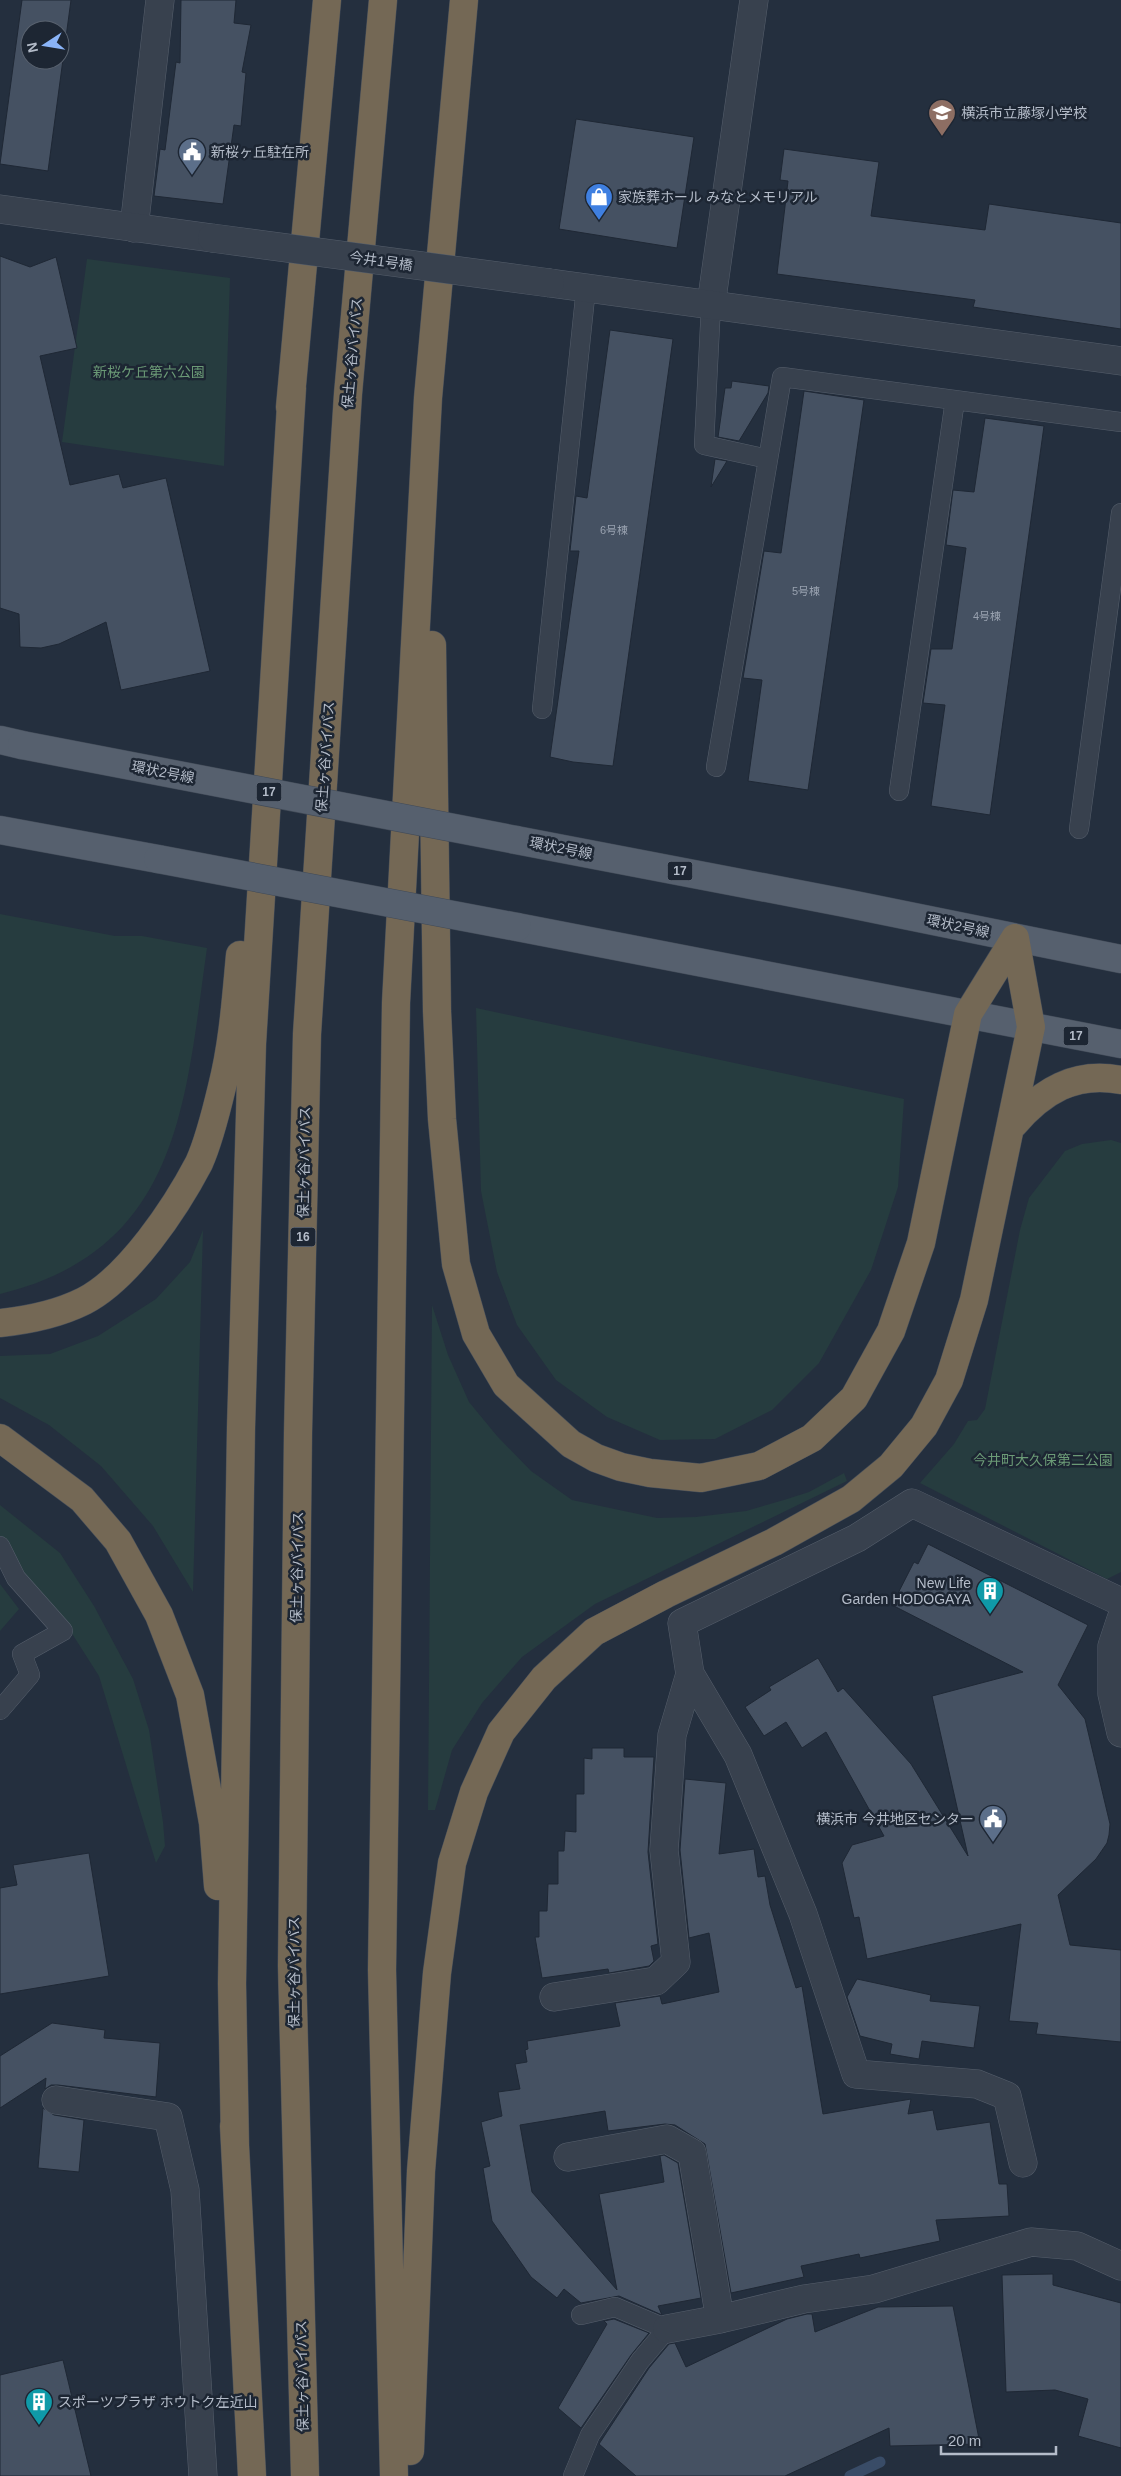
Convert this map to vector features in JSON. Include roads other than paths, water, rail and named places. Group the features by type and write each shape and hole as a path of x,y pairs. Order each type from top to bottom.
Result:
{"highway":[{"path":"0,1323 33,1319 85,1300 129,1267 166,1217 199,1161 223,1085 235,1007 327,0"},
{"name":"保土ヶ谷バイパス","path":"305,2476 292,1957 298,1433 308,1034 348,394 384,0"},
{"path":"394,2476 382,1970 388,1409 396,1003 428,398 464,0"},
{"path":"235,2145 233,1964 241,1428 252,1044 292,388"},
{"path":"428,398 437,991 442,1119 456,1264 476,1334 506,1385 571,1444 596,1458 621,1467 650,1474 701,1478 759,1466 812,1438 854,1398 891,1331 921,1242 968,1014 1015,938"},
{"path":"409,2476 421,2170 437,1972 452,1863 474,1792 501,1732 544,1678 594,1632 666,1594 774,1542 851,1499 892,1466 924,1426 949,1380 974,1300 1013,1125 1032,1027 1015,938"},
{"path":"1013,1125 1029,1105 1057,1086 1089,1078 1121,1080"},
{"path":"0,1438 82,1499 118,1541 159,1615 190,1695 213,1823 235,2145 252,2476"}],"main road":[{"name":"環状2号線","path":"11,742 1121,959"},
{"name":"17","path":"0,830 517,927 1121,1044"}],"street":[{"path":"134,228 160,0"},
{"path":"712,304 754,0"},
{"name":"今井1号橋","path":"0,209 712,304 1121,361"},
{"path":"1023,2163 1007,2096 977,2084 856,2074 803,1914 738,1755 690,1674 682,1623 857,1538 912,1503 1121,1602"},
{"path":"1121,1619 1112,1646 1112,1694 1121,1733"},
{"path":"554,1997 656,1981 676,1962 664,1850 672,1735 690,1674"},
{"path":"56,2100 168,2117 185,2190 203,2476"},
{"path":"568,2158 667,2139 692,2153 720,2319"},
{"path":"667,2329 720,2319 804,2299 874,2289 1030,2235 1077,2246 1121,2266"}],"lane":[{"path":"542,709 586,288"},
{"path":"712,304 704,445 768,459"},
{"path":"716,767 782,377 1121,422"},
{"path":"899,791 955,400"},
{"path":"1079,828 1121,513"},
{"path":"0,1546 16,1578 63,1631 22,1654 30,1675 0,1710"},
{"path":"573,2476 590,2435 640,2361 667,2329 615,2308 581,2315"},
{"path":"561,2476 581,2431 590,2435"}],"waterway":[{"path":"850,2476 880,2462"}],"place":[{"name":"横浜市立藤塚小学校","path":"942,137"},
{"name":"新桜ヶ丘駐在所","path":"192,176"},
{"name":"家族葬ホール みなとメモリアル","path":"599,221"},
{"name":"New Life Garden HODOGAYA","path":"990,1615"},
{"name":"横浜市 今井地区センター","path":"993,1843"},
{"name":"スポーツプラザ ホウトク左近山","path":"39,2426"}],"park label":[{"name":"新桜ケ丘第六公園","path":"149,372"},
{"name":"今井町大久保第二公園","path":"1043,1460"}]}
